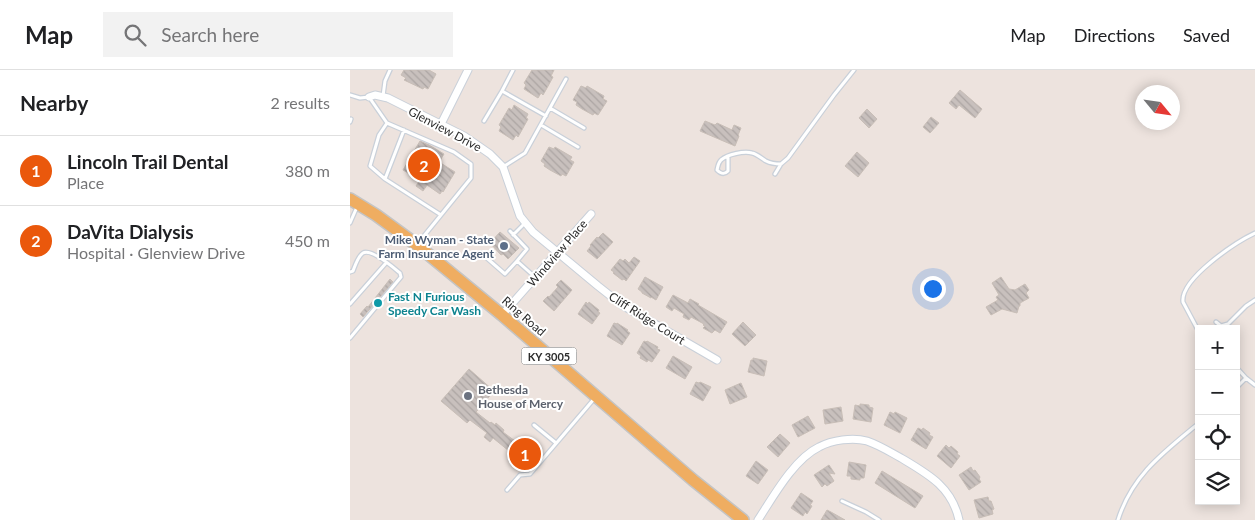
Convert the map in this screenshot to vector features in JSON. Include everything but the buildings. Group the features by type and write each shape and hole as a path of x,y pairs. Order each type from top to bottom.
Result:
{"main road":[{"name":"Ring Road","path":"354,202 417,245 502,315 693,480 743,520"}],"street":[{"path":"441,124 468,70"},
{"name":"Glenview Drive","path":"369,97 375,95 383,97 441,124 473,141 490,154 503,167 520,216 533,232 558,252"},
{"name":"Windview Place","path":"502,315 591,214"},
{"name":"Cliff Ridge Court","path":"558,252 622,305 717,360"},
{"path":"758,520 780,487 808,454 819,446 854,439 879,446 928,474 947,492 959,520"}],"lane":[{"path":"383,97 385,81 390,70"},
{"path":"484,122 513,70"},
{"path":"775,174 854,70"},
{"path":"503,167 524,153 566,80"},
{"path":"502,91 546,116"},
{"path":"350,95 360,98 369,97 387,123 454,152 471,164 471,178 417,245"},
{"path":"550,108 584,128"},
{"path":"387,123 379,135 370,166 385,179 441,216"},
{"path":"540,125 578,147"},
{"path":"385,179 404,130"},
{"path":"728,156 728,172 720,173 718,165 721,160 728,156 745,152 752,153 774,164 781,164"},
{"path":"350,223 354,202"},
{"path":"513,235 525,223"},
{"path":"481,253 505,274 527,249 510,231"},
{"path":"1195,325 1183,302 1182,296 1185,289 1211,261 1255,233"},
{"path":"350,272 353,271 361,254 370,252 400,273 401,277 351,336"},
{"path":"517,261 536,278"},
{"path":"350,304 386,263"},
{"path":"1216,322 1221,326 1228,324 1255,300"},
{"path":"1239,370 1255,385"},
{"path":"1240,384 1246,378"},
{"path":"507,490 520,474 530,474 596,396"},
{"path":"534,425 556,443"},
{"path":"1118,520 1121,509 1140,477 1153,462 1195,426"},
{"path":"842,500 878,520"}],"place":[{"name":"DaVita Dialysis","path":"424,165"},
{"name":"Mike Wyman - State Farm Insurance Agent","path":"504,246"},
{"name":"Fast N Furious Speedy Car Wash","path":"378,303"},
{"name":"Bethesda House of Mercy","path":"468,396"},
{"name":"Lincoln Trail Dental","path":"525,454"}]}
